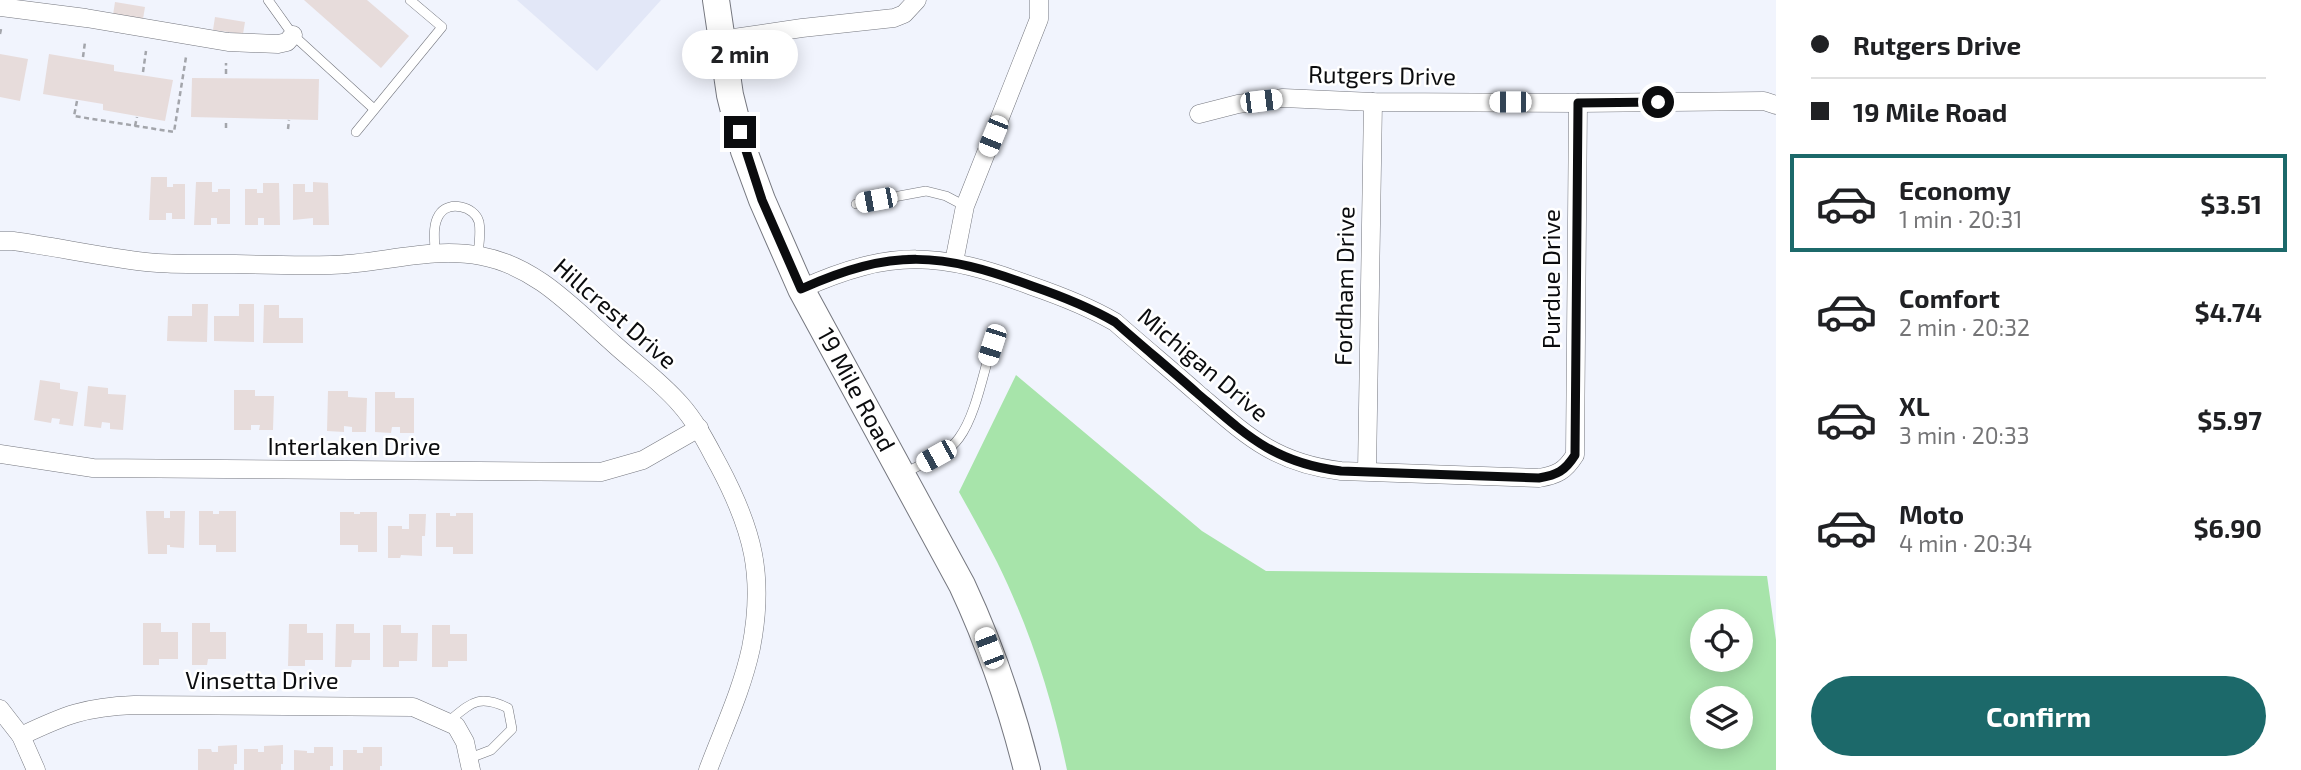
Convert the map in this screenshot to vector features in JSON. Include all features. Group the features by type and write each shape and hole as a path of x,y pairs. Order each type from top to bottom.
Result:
{"street":[{"name":"19 Mile Road","path":"716,0 730,95 744,150 762,200 801,289 980,623 1015,722 1027,770"},
{"path":"720,40 894,18 904,14 917,0"},
{"path":"954,262 965,206 1039,19 1039,0"},
{"path":"0,7 88,9 228,42 278,44 287,42 293,35"},
{"name":"Rutgers Drive","path":"1199,114 1238,104 1283,98 1373,102 1578,103 1764,100 1776,105"},
{"name":"Fordham Drive","path":"1367,471 1373,102"},
{"name":"Purdue Drive","path":"1575,455 1578,103"},
{"name":"Hillcrest Drive","path":"0,241 126,260 173,264 366,264 435,253 478,255 513,265 546,284 680,404 699,428 741,511 752,542 757,584 754,628 747,663 708,770"},
{"name":"Michigan Drive","path":"801,289 836,273 882,261 934,259 988,269 1095,310 1115,322 1234,427 1261,446 1315,468 1539,478 1566,470 1575,455"},
{"name":"Interlaken Drive","path":"0,454 93,468 587,473 624,467 643,460 699,428"},
{"name":"Vinsetta Drive","path":"21,736 79,711 134,705 413,707 449,721"},
{"path":"0,709 21,736 36,770"},
{"path":"449,721 456,726 465,742 470,764"}],"lane":[{"path":"268,0 293,35 374,109"},
{"path":"356,132 442,27 410,0"},
{"path":"856,204 926,191 946,196 965,206"},
{"path":"435,253 434,232 439,215 448,208 460,207 470,210 478,218 478,255"},
{"path":"902,475 943,452 958,440 971,411 992,345"},
{"path":"449,721 472,702 493,701 508,708 512,729 491,750 470,764"}],"path":[{"path":"83,57 85,42"},
{"path":"144,72 146,51"},
{"path":"76,101 74,116 174,132 186,57"},
{"path":"226,63 226,75"},
{"path":"135,126 136,117"},
{"path":"226,120 226,128"},
{"path":"288,129 289,120"}],"shaded area":[{"path":"517,0 661,0 597,71"}],"green space":[{"path":"1016,375 1202,531 1266,571 1767,576 1776,640 1776,770 1067,770 1047,690 1030,638 997,562 959,492"}],"building":[{"path":"304,0 367,0 409,36 381,68"},
{"path":"115,2 145,7 143,19 113,15"},
{"path":"215,17 245,22 243,34 213,30"},
{"path":"0,54 28,59 20,101 0,97"},
{"path":"49,54 114,65 114,71 173,80 165,121 103,110 103,104 43,94"},
{"path":"192,78 319,79 318,120 191,117"},
{"path":"151,177 167,177 167,187 185,184 185,219 172,219 172,213 166,213 166,220 149,220"},
{"path":"196,182 212,182 212,192 230,189 230,224 217,224 217,218 211,218 211,225 194,225"},
{"path":"313,182 328,183 329,225 313,225 313,218 293,220 293,184 305,184 305,192 313,192"},
{"path":"263,183 279,183 280,225 264,225 264,218 258,218 258,225 245,225 245,189 257,189 257,193 263,193"},
{"path":"192,304 208,304 207,342 167,341 168,316 192,316"},
{"path":"239,304 254,304 254,342 214,341 214,316 239,316"},
{"path":"264,305 279,305 279,318 303,318 303,343 263,343"},
{"path":"40,380 60,383 60,389 78,392 73,426 59,424 60,419 52,418 51,423 34,420"},
{"path":"88,386 108,388 108,394 126,395 123,430 110,429 110,423 102,422 101,428 84,426"},
{"path":"234,390 255,390 255,396 274,396 273,430 259,430 260,425 251,425 251,430 234,430"},
{"path":"328,391 348,391 348,397 367,398 366,432 352,432 352,427 344,426 344,432 327,431"},
{"path":"375,392 395,392 395,398 414,398 414,433 400,433 400,427 392,427 391,433 375,432"},
{"path":"146,511 164,511 164,518 170,518 170,511 185,511 184,548 167,545 167,554 148,554"},
{"path":"199,511 219,514 219,511 236,511 236,552 216,552 216,545 199,545"},
{"path":"340,512 377,512 377,552 358,552 358,545 340,545"},
{"path":"436,513 456,516 456,513 473,513 473,554 453,554 453,547 436,547"},
{"path":"409,514 426,514 422,556 401,555 400,558 388,558 388,526 409,529"},
{"path":"143,623 161,623 161,632 178,632 178,659 159,659 159,665 143,665"},
{"path":"192,623 210,623 210,632 226,632 226,659 208,659 207,665 192,665"},
{"path":"289,624 307,624 307,633 323,633 323,660 305,660 305,666 288,666"},
{"path":"336,624 354,624 354,633 370,633 370,660 352,660 351,667 335,667"},
{"path":"383,625 401,625 401,633 418,633 417,661 399,661 399,667 383,667"},
{"path":"432,625 450,625 450,634 467,634 467,661 448,661 448,667 432,667"},
{"path":"237,745 237,764 234,764 234,770 198,770 198,749 218,752 218,746"},
{"path":"283,745 281,770 244,770 244,749 264,752 264,746"},
{"path":"314,747 333,747 333,766 330,766 330,770 294,770 294,750 314,753"},
{"path":"363,747 382,747 380,770 343,770 343,750 363,753"}],"route":[{"path":"740,132 762,200 801,289 836,273 882,261 934,259 988,269 1095,310 1115,322 1234,427 1261,446 1291,460 1315,468 1341,471 1539,478 1566,470 1575,455 1578,103 1658,102"}]}
